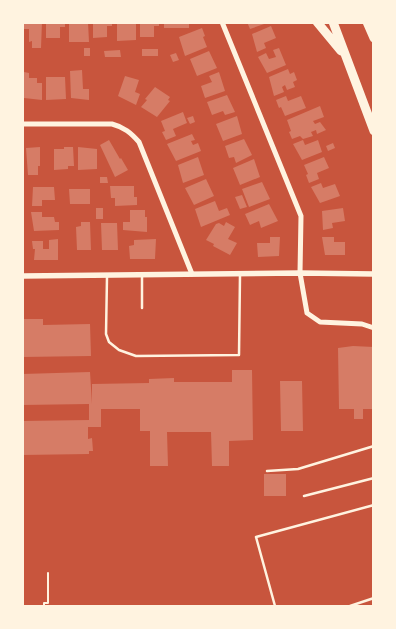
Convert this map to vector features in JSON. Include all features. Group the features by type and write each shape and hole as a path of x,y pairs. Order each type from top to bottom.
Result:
{"highway":[{"path":"317,22 346,57"},
{"path":"333,22 374,131"},
{"path":"367,22 374,38"}],"street":[{"path":"222,22 301,216 300,273 307,313 320,322 362,324 374,328"},
{"path":"22,124 107,123 122,126 131,133 139,142 192,274"},
{"path":"22,276 374,274"}],"lane":[{"path":"107,275 106,334 109,342 119,350 136,356 155,357 239,355 240,274"},
{"path":"142,275 142,308"},
{"path":"267,471 298,468 374,446"},
{"path":"304,496 374,478"},
{"path":"275,606 256,537 374,506"},
{"path":"350,606 374,598"}],"path":[{"path":"44,606 44,603 48,603 48,573"}],"building":[{"path":"22,22 42,22 41,48 32,48 32,41 29,42 29,29 22,29"},
{"path":"46,22 65,22 65,27 60,27 60,38 46,38"},
{"path":"69,22 88,22 89,42 69,42"},
{"path":"93,22 112,22 112,26 107,26 107,37 93,38"},
{"path":"117,22 136,22 136,40 117,41"},
{"path":"140,22 159,22 159,26 154,26 154,37 140,37"},
{"path":"164,22 200,22 200,24 189,24 189,28 164,28"},
{"path":"247,22 267,22 267,23 250,29"},
{"path":"271,26 276,38 264,43 266,48 257,52 252,34"},
{"path":"202,28 207,47 185,56 179,37"},
{"path":"84,48 90,48 90,56 84,56"},
{"path":"279,48 286,65 267,73 258,57 266,53 269,59 276,57 273,50"},
{"path":"142,49 158,49 158,56 142,56"},
{"path":"120,50 121,57 105,57 104,51"},
{"path":"209,51 217,68 197,76 190,59"},
{"path":"176,53 179,60 173,62 170,55"},
{"path":"288,69 290,74 294,72 297,80 293,82 295,87 287,90 285,85 282,87 284,92 274,96 269,77"},
{"path":"82,70 83,89 89,89 89,100 71,98 70,71"},
{"path":"24,72 29,73 29,78 37,78 37,83 42,83 42,100 24,98"},
{"path":"219,72 225,91 205,98 201,86 212,82 209,76"},
{"path":"125,76 139,80 135,92 140,94 136,105 118,96"},
{"path":"46,77 65,77 66,99 46,100"},
{"path":"155,87 170,97 168,100 170,101 157,117 141,107"},
{"path":"227,95 235,112 225,115 223,111 212,115 207,102"},
{"path":"286,96 288,101 301,96 306,108 285,116 276,100"},
{"path":"320,106 324,117 313,121 315,124 320,122 326,130 317,134 316,130 311,132 313,136 303,139 300,136 292,139 287,120"},
{"path":"183,112 187,123 173,129 176,136 166,140 162,132 165,131 161,121"},
{"path":"193,116 195,122 190,124 187,118"},
{"path":"237,116 242,134 223,141 216,124"},
{"path":"192,134 195,140 191,141 193,145 198,143 201,151 176,161 167,144"},
{"path":"244,139 252,155 236,163 234,157 229,158 225,146"},
{"path":"109,140 128,170 115,177 100,145"},
{"path":"303,140 305,145 318,140 322,152 302,160 293,144"},
{"path":"333,143 335,148 328,151 326,146"},
{"path":"40,147 38,175 28,175 26,148"},
{"path":"64,147 73,147 74,166 68,166 68,169 54,170 54,149 64,149"},
{"path":"78,147 97,149 97,169 78,170"},
{"path":"198,157 204,175 183,183 178,165"},
{"path":"324,157 329,168 317,173 319,179 309,183 304,165"},
{"path":"254,159 260,177 240,185 233,168"},
{"path":"100,177 107,177 108,183 100,183"},
{"path":"206,179 214,196 194,205 185,188"},
{"path":"262,182 270,199 249,207 242,189"},
{"path":"321,183 323,188 335,184 340,196 320,203 311,187"},
{"path":"110,186 134,186 134,197 137,197 137,205 115,206 115,198 111,198"},
{"path":"33,187 54,187 55,200 42,200 42,206 32,206"},
{"path":"69,189 90,189 90,204 70,204"},
{"path":"242,195 247,207 240,209 235,197"},
{"path":"215,201 219,211 227,208 230,215 201,227 195,209"},
{"path":"269,204 278,221 261,228 259,221 250,225 245,214"},
{"path":"96,208 103,208 103,219 96,219"},
{"path":"343,208 345,221 332,223 333,228 323,230 322,211"},
{"path":"130,210 145,210 147,232 123,230 123,222 130,222"},
{"path":"31,212 42,212 42,217 54,217 55,222 59,222 59,230 34,231"},
{"path":"81,222 90,222 91,250 77,250 76,227 81,226"},
{"path":"226,222 235,227 228,239 237,243 230,255 206,240 216,224 219,223 224,226"},
{"path":"101,223 117,223 118,250 102,250"},
{"path":"270,237 280,237 279,256 258,257 257,243 270,243"},
{"path":"322,237 334,237 334,242 345,242 345,255 325,255"},
{"path":"58,239 58,260 34,260 35,249 33,249 32,241 43,241 43,249 49,249 49,240"},
{"path":"156,239 155,259 130,259 129,246 134,245 134,240"},
{"path":"22,319 43,319 43,325 90,324 91,356 22,357"},
{"path":"353,346 374,347 374,409 363,409 363,419 354,419 354,409 339,409 338,348"},
{"path":"232,370 252,370 253,440 229,441 229,466 212,466 211,432 167,432 168,466 150,466 150,431 140,431 140,409 101,409 101,427 88,427 88,439 92,438 93,451 89,451 89,454 22,455 22,421 89,420 89,404 22,405 22,374 90,372 92,404 92,384 149,383 149,379 174,378 174,382 232,382"},
{"path":"280,381 302,381 303,431 281,431"},
{"path":"264,474 286,474 286,496 264,496"}]}
